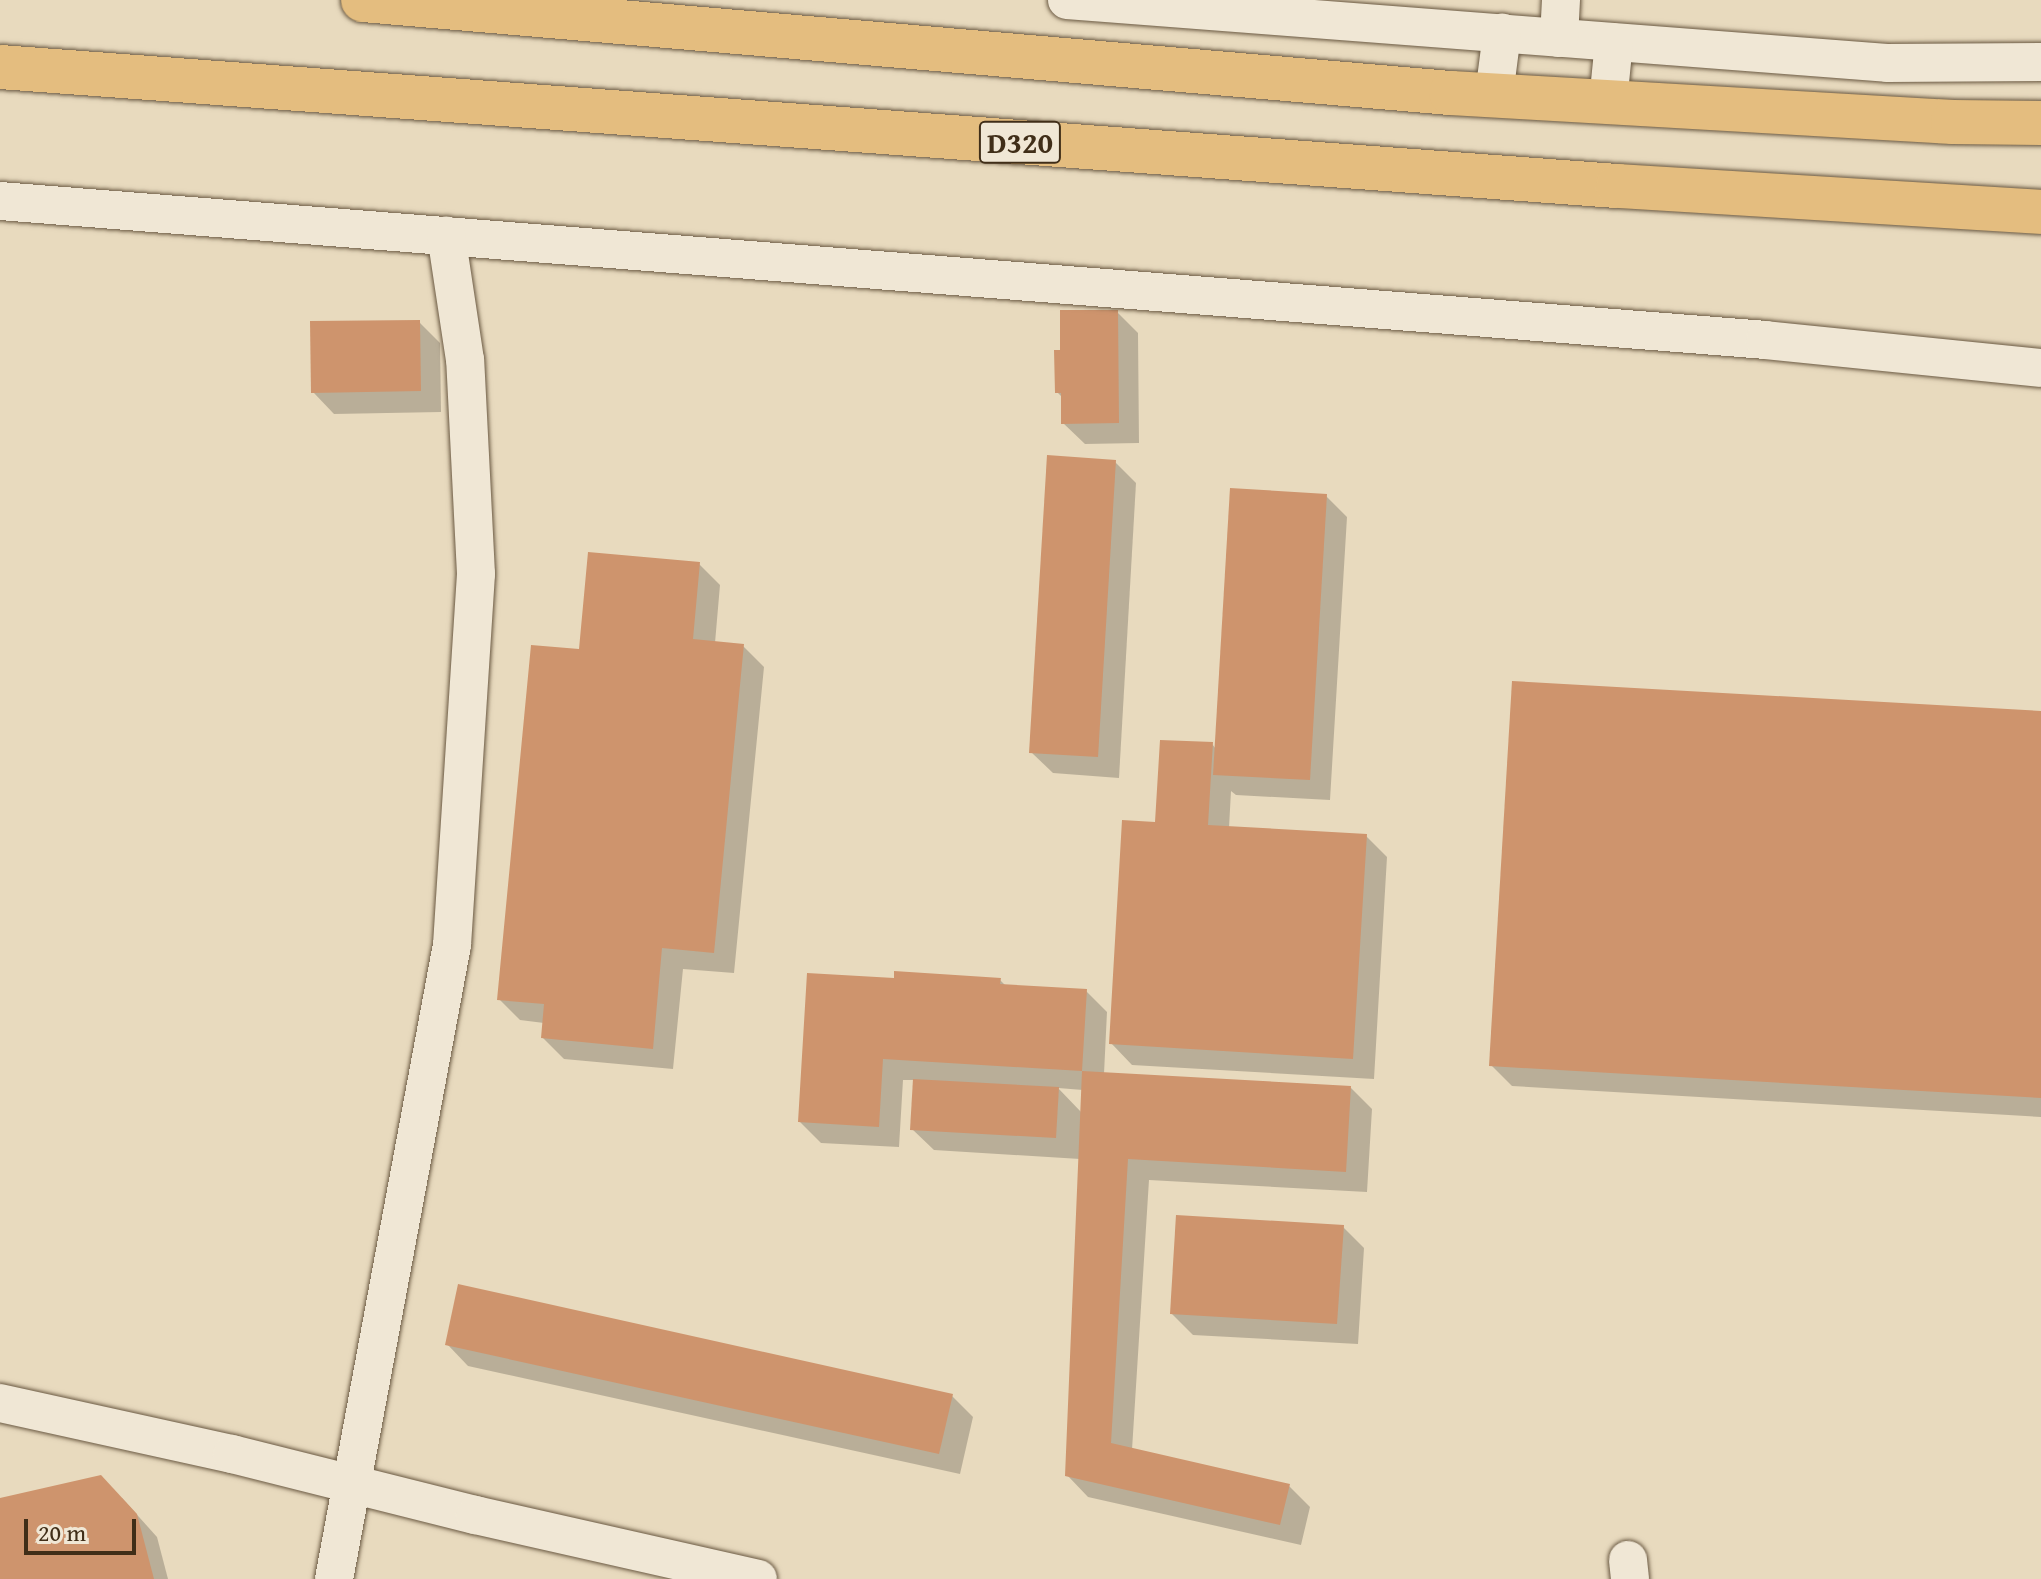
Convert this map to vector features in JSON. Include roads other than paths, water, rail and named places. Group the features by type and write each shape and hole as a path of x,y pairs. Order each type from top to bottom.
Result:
{"highway":[{"path":"363,0 1494,95 1953,122 2041,123"},
{"name":"D320","path":"0,67 1618,186 2041,212"}],"street":[{"path":"1067,0 1887,63 2041,62"},
{"path":"1559,38 1561,0"},
{"path":"1494,95 1502,33"},
{"path":"1608,102 1614,42"},
{"path":"0,201 1765,340 2041,368"},
{"path":"334,1579 349,1483 452,945 476,574 465,360 446,235"},
{"path":"0,1403 758,1579"}]}
